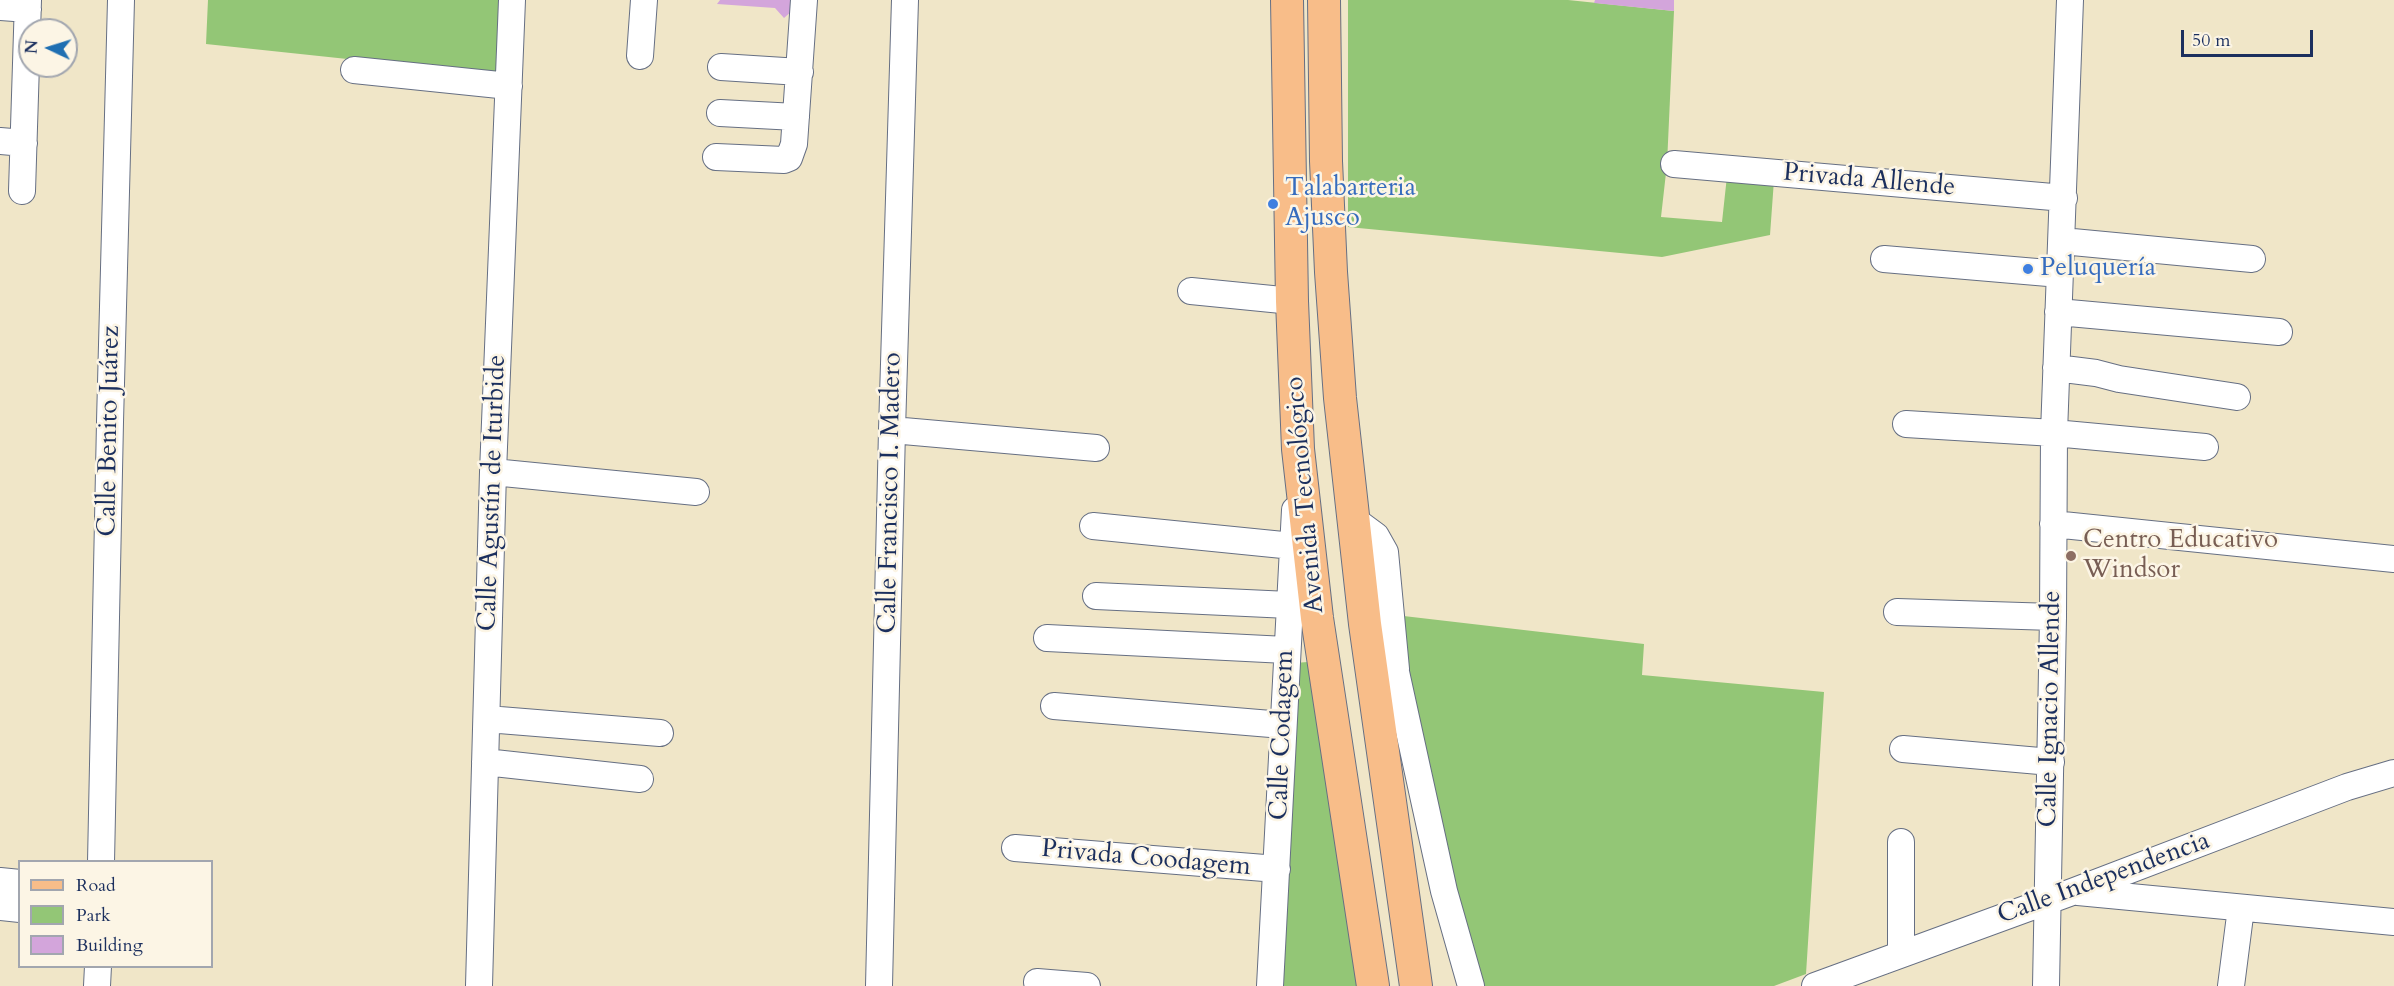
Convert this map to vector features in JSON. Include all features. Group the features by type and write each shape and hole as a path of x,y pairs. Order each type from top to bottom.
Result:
{"main road":[{"name":"Avenida Tecnológico","path":"1287,0 1292,301 1298,449 1317,618 1373,986"},
{"name":"Avenida Tecnológico","path":"1324,0 1326,161 1340,398 1365,624 1416,986"}],"street":[{"name":"Calle Benito Juárez","path":"101,860 121,0"},
{"name":"Calle Agustín de Iturbide","path":"478,986 493,472 512,0"},
{"path":"640,56 644,0"},
{"path":"716,157 784,160 789,158 795,144 804,0"},
{"name":"Calle Francisco I. Madero","path":"879,986 905,0"},
{"name":"Calle Ignacio Allende","path":"2046,986 2054,617 2054,433 2070,0"},
{"path":"0,7 28,5 12,142 22,191"},
{"path":"721,67 800,72"},
{"path":"354,70 509,86"},
{"path":"720,113 796,117"},
{"name":"Privada Allende","path":"1674,165 2064,198"},
{"path":"2062,241 2252,259"},
{"path":"1884,259 2060,274"},
{"path":"1191,291 1292,301"},
{"path":"2058,312 2279,332"},
{"path":"2056,368 2096,372 2119,379 2237,397"},
{"path":"1906,424 2054,433 2205,447"},
{"path":"892,430 1096,448"},
{"name":"Calle Codagem","path":"1270,986 1298,449"},
{"path":"493,472 696,492"},
{"path":"1353,519 1376,536 1385,552 1396,672 1444,891 1471,986"},
{"path":"2053,524 2394,558"},
{"path":"1093,525 1293,546"},
{"path":"1096,596 1289,605"},
{"path":"1897,612 2054,617"},
{"path":"1365,624 1396,672"},
{"path":"1047,638 1287,650"},
{"path":"1053,706 1283,725"},
{"path":"487,719 660,734"},
{"path":"1903,748 2051,762"},
{"path":"485,762 640,779"},
{"name":"Calle Independencia","path":"1815,986 2072,892 2347,787 2394,773"},
{"path":"1901,842 1901,954"},
{"name":"Privada Coodagem","path":"1015,848 1277,868"},
{"path":"0,881 18,883"},
{"path":"2072,892 2394,922"},
{"path":"0,907 18,909"},
{"path":"2231,986 2241,908"},
{"path":"97,986 98,968"},
{"path":"1037,982 1087,986"}],"green space":[{"path":"208,0 500,0 498,75 206,44"},
{"path":"1348,0 1568,0 1674,11 1667,164 1661,217 1722,222 1727,176 1774,180 1770,235 1662,257 1348,227"},
{"path":"1395,615 1644,644 1642,675 1824,692 1806,974 1774,986 1478,986"},
{"path":"1308,662 1357,986 1281,986 1294,663"}],"building":[{"path":"720,0 798,0 801,3 784,18 775,8 717,4"},
{"path":"1595,0 1674,0 1674,11 1594,3"}],"place":[{"name":"Talabarteria Ajusco","path":"1273,204"},
{"name":"Peluquería","path":"2028,269"},
{"name":"Centro Educativo Windsor","path":"2071,556"}]}
